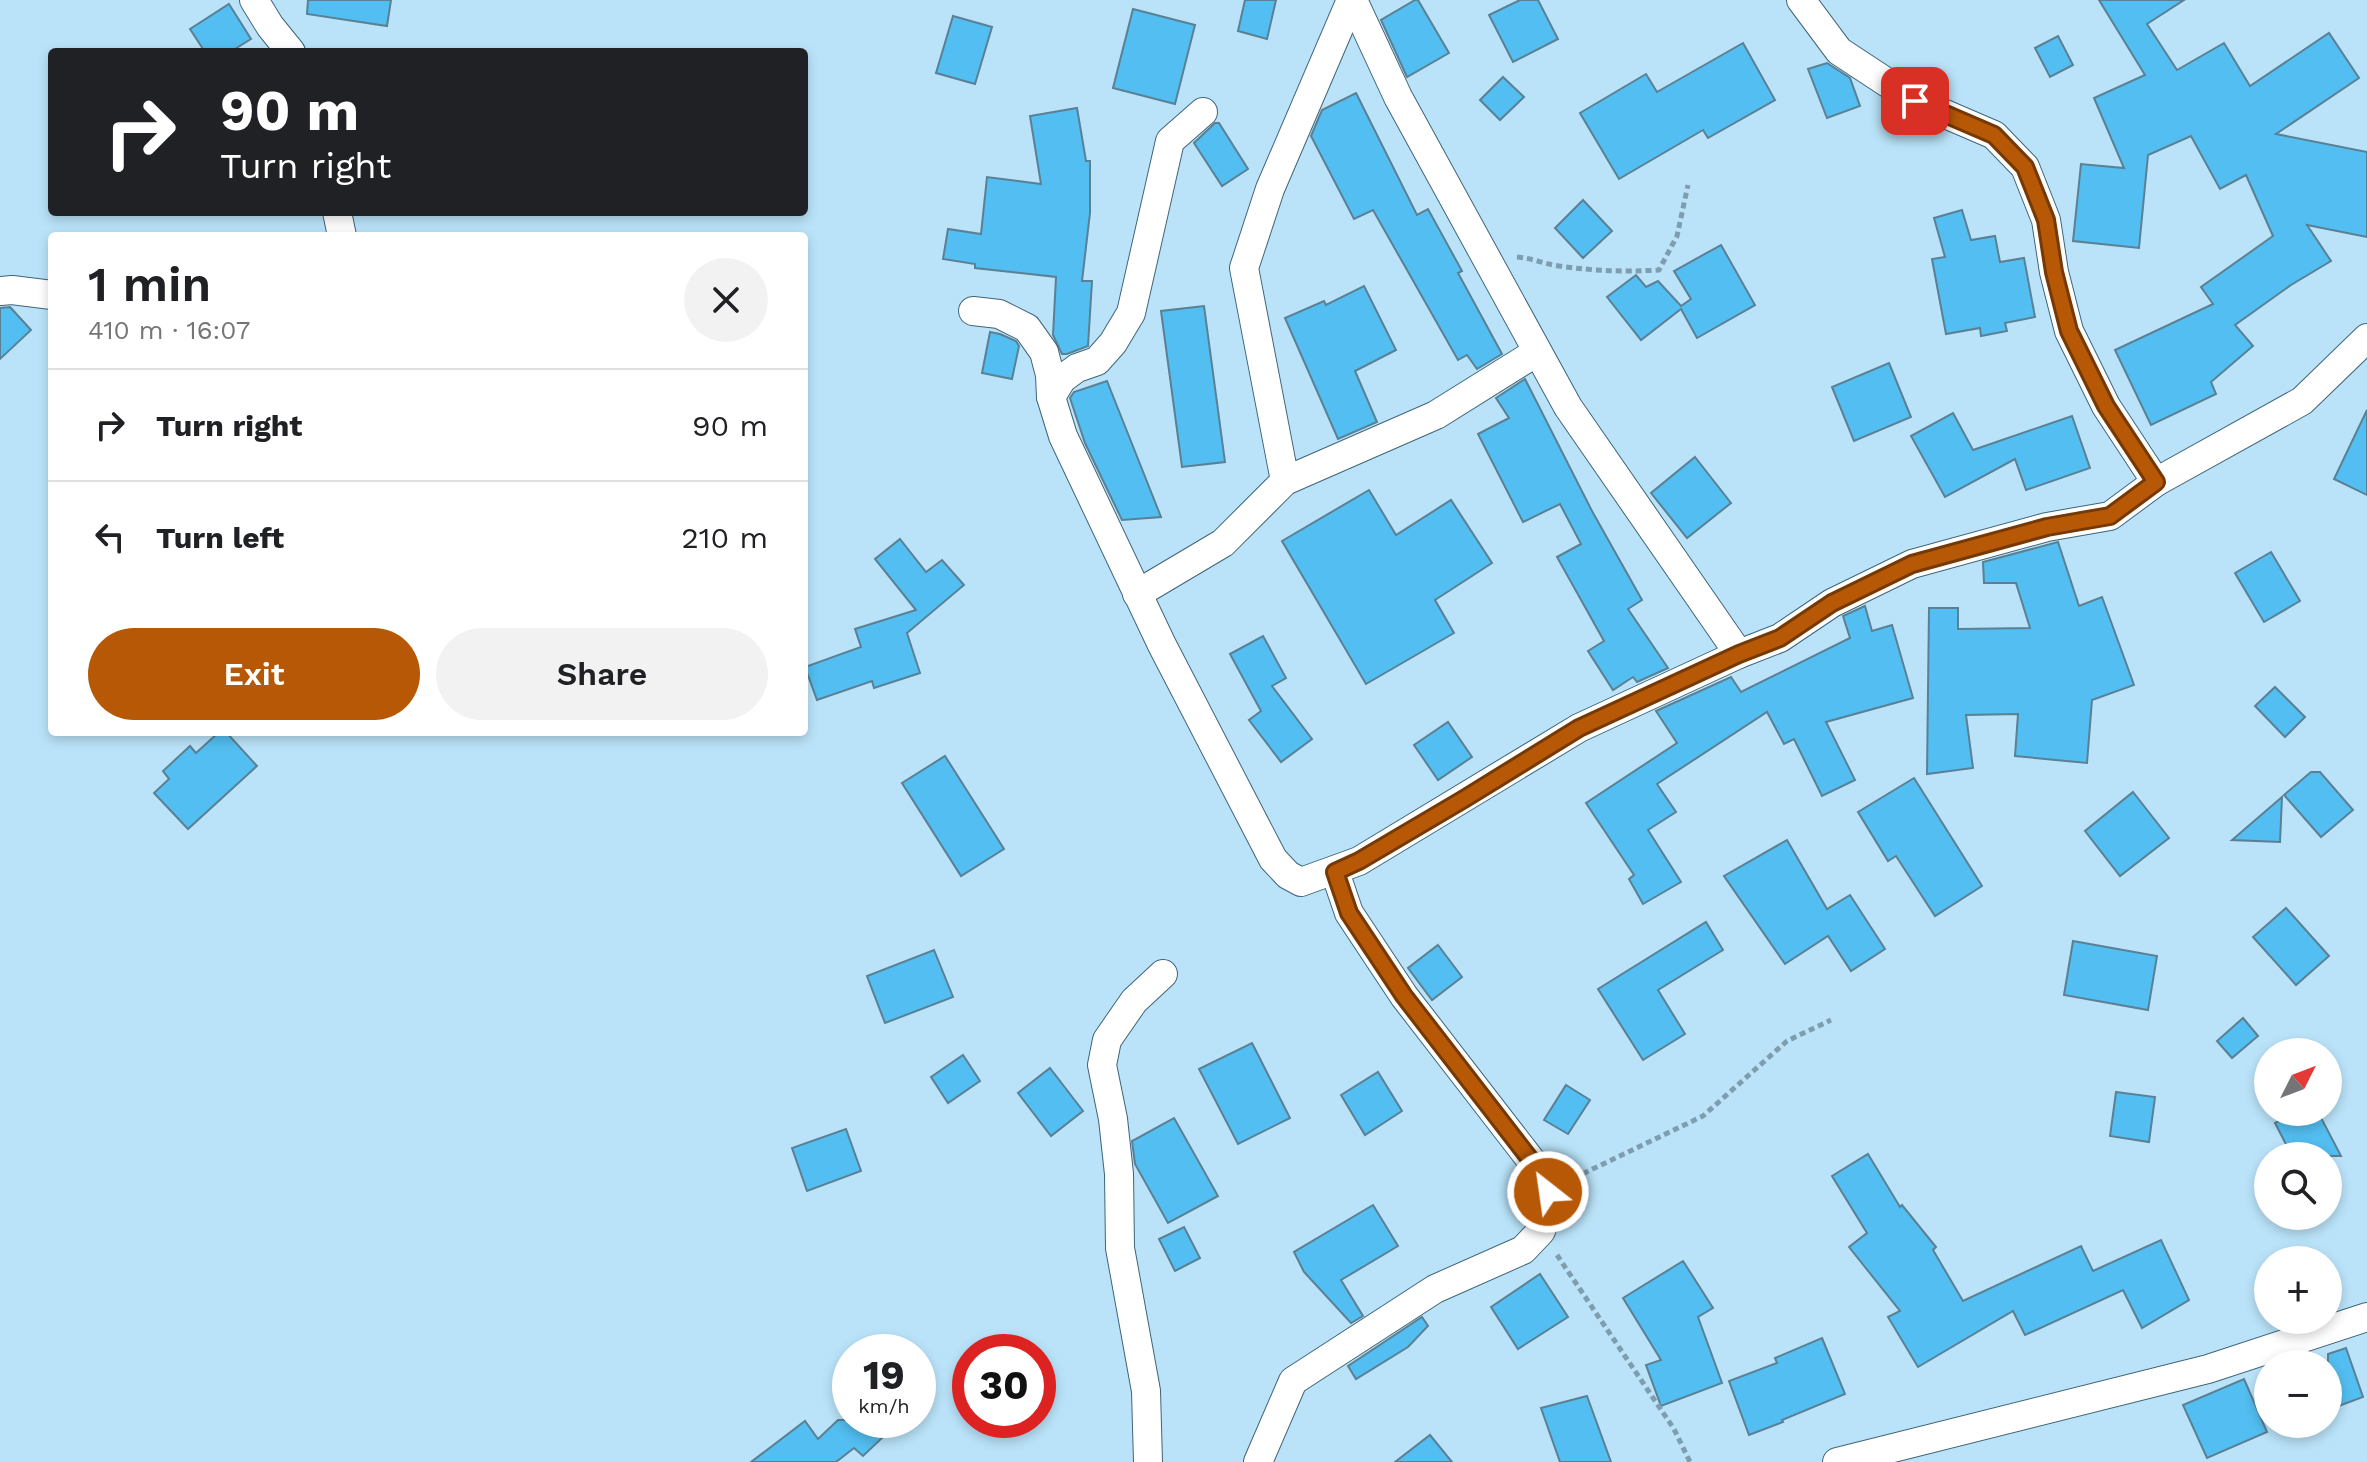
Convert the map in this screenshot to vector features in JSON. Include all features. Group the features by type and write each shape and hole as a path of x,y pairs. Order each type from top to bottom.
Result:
{"street":[{"path":"254,0 288,48"},
{"path":"1352,0 1398,97 1568,407 1739,654"},
{"path":"1285,481 1244,268 1270,189 1352,0"},
{"path":"1801,0 1839,51 1915,101 1994,135 2025,167 2046,220 2054,272 2069,331 2106,406 2156,482"},
{"path":"1051,397 1062,379 1077,368 1097,361 1113,343 1131,313 1170,141 1203,112"},
{"path":"0,291 48,294"},
{"path":"973,311 999,314 1027,328 1044,352 1051,397 1063,436 1137,594 1273,859 1288,875 1301,882 1359,861 1579,728 1780,638 1832,603 1912,564 2047,527 2110,516 2156,482 2302,401 2367,338"},
{"path":"1137,594 1223,543 1285,481 1436,415 1537,352"},
{"path":"1258,1462 1293,1381 1435,1289 1523,1250 1541,1231 1548,1208 1547,1181 1404,996 1349,913 1335,872"},
{"path":"1148,1462 1146,1391 1120,1248 1119,1174 1113,1119 1102,1065 1107,1040 1134,1001 1163,974"},
{"path":"1837,1462 2208,1369 2367,1317"}],"path":[{"path":"1484,255 1531,258 1554,266 1609,273 1659,270 1677,236 1688,185"},
{"path":"1548,1192 1703,1116 1787,1041 1831,1020"},
{"path":"1541,1231 1674,1429 1690,1462"}],"building":[{"path":"308,0 391,0 387,26 307,14"},
{"path":"1245,0 1276,0 1267,39 1238,31"},
{"path":"1418,0 1449,53 1407,77 1381,20"},
{"path":"1520,0 1538,0 1558,39 1513,62 1489,15"},
{"path":"2099,0 2184,0 2147,24 2177,70 2224,43 2250,86 2329,33 2359,78 2276,134 2367,152 2367,237 2307,225 2331,261 2235,325 2253,346 2211,382 2216,394 2151,425 2115,350 2213,304 2201,287 2273,236 2246,175 2220,189 2191,136 2148,155 2139,248 2073,241 2081,164 2124,168 2094,98 2145,75"},
{"path":"229,4 251,39 236,48 202,48 190,29"},
{"path":"1133,9 1195,25 1175,104 1113,88"},
{"path":"953,16 992,27 975,84 936,73"},
{"path":"2058,36 2073,65 2050,77 2035,48"},
{"path":"1743,43 1775,100 1708,138 1703,130 1619,179 1580,113 1646,74 1657,92"},
{"path":"1827,63 1850,78 1860,106 1827,118 1808,69"},
{"path":"1503,77 1524,97 1500,120 1480,100"},
{"path":"1356,93 1417,215 1428,209 1502,354 1477,369 1467,355 1458,360 1373,210 1354,219 1311,136 1322,110"},
{"path":"1077,108 1086,161 1090,161 1090,213 1082,281 1092,281 1088,346 1062,354 1053,335 1056,277 975,268 975,264 943,259 948,229 981,234 987,177 1041,184 1030,116"},
{"path":"1215,123 1219,123 1248,169 1222,186 1194,143"},
{"path":"1583,200 1612,231 1583,258 1555,228"},
{"path":"1962,210 1971,240 1995,236 2000,262 2024,258 2035,317 2005,323 2007,331 1981,336 1980,328 1946,334 1932,259 1945,257 1934,218"},
{"path":"1721,245 1755,305 1697,338 1681,309 1641,340 1607,297 1636,275 1646,287 1658,281 1681,306 1691,299 1674,271"},
{"path":"1364,286 1396,350 1355,371 1377,422 1338,439 1285,318 1324,301 1326,305"},
{"path":"1204,306 1225,462 1182,467 1161,311"},
{"path":"10,307 31,330 0,359 0,308"},
{"path":"990,332 1016,341 1019,346 1012,379 982,373"},
{"path":"1889,363 1911,417 1854,441 1832,387"},
{"path":"1525,379 1592,511 1642,600 1628,609 1668,668 1637,682 1633,677 1613,690 1588,651 1604,641 1557,557 1581,544 1560,504 1523,522 1478,434 1509,418 1496,398"},
{"path":"1107,381 1161,517 1122,520 1085,443 1070,398 1074,392"},
{"path":"2367,410 2367,495 2334,479"},
{"path":"1953,413 1973,450 2072,416 2090,468 2026,490 2015,459 1945,497 1911,436"},
{"path":"1695,457 1731,503 1687,538 1651,493"},
{"path":"1369,490 1396,535 1451,500 1492,563 1435,600 1454,633 1366,684 1282,541"},
{"path":"900,539 926,572 942,560 964,585 907,633 920,673 874,688 872,681 817,700 808,666 861,647 855,629 916,610 875,559"},
{"path":"2058,542 2079,606 2102,597 2134,685 2092,700 2087,763 2015,756 2018,714 1966,715 1973,768 1927,774 1929,608 1958,608 1958,629 2030,628 2016,583 1984,583 1983,562"},
{"path":"2271,552 2300,601 2264,622 2235,573"},
{"path":"1865,606 1872,631 1892,625 1913,698 1826,722 1855,780 1822,796 1794,739 1784,744 1767,712 1657,784 1676,812 1648,830 1681,882 1643,904 1629,879 1634,875 1586,803 1677,743 1656,711 1731,677 1741,692 1850,638 1843,616"},
{"path":"1263,636 1286,678 1272,686 1312,739 1281,762 1249,720 1261,711 1230,654"},
{"path":"2275,687 2305,717 2285,737 2255,706"},
{"path":"1448,722 1472,757 1438,780 1414,745"},
{"path":"215,736 230,736 257,766 188,829 154,793 169,779 163,771 190,746 196,753"},
{"path":"945,756 1004,849 961,876 902,783"},
{"path":"2311,772 2320,772 2353,810 2321,837 2284,795"},
{"path":"1914,778 1982,886 1935,916 1896,856 1888,861 1858,812"},
{"path":"2133,792 2169,838 2120,876 2085,831"},
{"path":"2282,797 2280,842 2232,840"},
{"path":"1787,840 1827,909 1850,895 1885,949 1851,971 1828,936 1785,964 1724,876"},
{"path":"2286,908 2329,956 2296,985 2253,937"},
{"path":"1706,922 1723,950 1658,990 1685,1034 1643,1060 1598,989"},
{"path":"2073,941 2157,956 2148,1010 2064,995"},
{"path":"1438,945 1462,977 1432,1000 1408,968"},
{"path":"934,950 953,997 885,1023 867,976"},
{"path":"2243,1018 2258,1036 2232,1058 2217,1041"},
{"path":"1252,1043 1290,1118 1238,1144 1199,1069"},
{"path":"963,1055 980,1081 948,1103 931,1077"},
{"path":"1050,1068 1083,1111 1051,1136 1018,1093"},
{"path":"1378,1072 1402,1111 1365,1135 1341,1095"},
{"path":"1566,1085 1590,1100 1568,1134 1544,1120"},
{"path":"2116,1092 2155,1097 2149,1142 2110,1136"},
{"path":"1174,1118 1218,1196 1168,1223 1135,1164 1132,1141"},
{"path":"2277,1126 2325,1126 2334,1142 2285,1142"},
{"path":"846,1129 861,1171 807,1191 792,1148"},
{"path":"1868,1154 1900,1207 1902,1205 1936,1247 1933,1250 1963,1301 2081,1246 2093,1271 2161,1240 2189,1300 2142,1328 2123,1290 2025,1335 2013,1311 1918,1367 1888,1317 1900,1311 1849,1247 1867,1233 1832,1176"},
{"path":"1373,1205 1398,1246 1341,1280 1363,1316 1351,1323 1304,1272 1294,1252"},
{"path":"1184,1227 1200,1258 1175,1271 1159,1239"},
{"path":"1683,1261 1713,1308 1698,1317 1722,1383 1661,1406 1646,1365 1661,1360 1623,1298"},
{"path":"1540,1274 1568,1317 1518,1349 1491,1307"},
{"path":"1422,1317 1428,1326 1408,1347 1356,1379 1348,1366"},
{"path":"1822,1338 1845,1394 1749,1435 1729,1381 1777,1363 1775,1358"},
{"path":"2346,1348 2363,1397 2342,1405 2342,1350"},
{"path":"2244,1379 2254,1402 2254,1438 2207,1458 2183,1405"},
{"path":"1587,1396 1611,1462 1560,1462 1541,1408"},
{"path":"805,1421 818,1439 832,1426 832,1438 882,1438 863,1456 854,1448 836,1462 751,1462"},
{"path":"1430,1435 1452,1462 1395,1462"}],"route":[{"path":"1548,1192 1547,1181 1404,996 1372,948 1349,913 1335,872 1359,861 1579,728 1780,638 1832,603 1912,564 2047,527 2110,516 2156,482 2106,406 2069,331 2054,272 2046,220 2025,167 1994,135 1915,101"}]}
